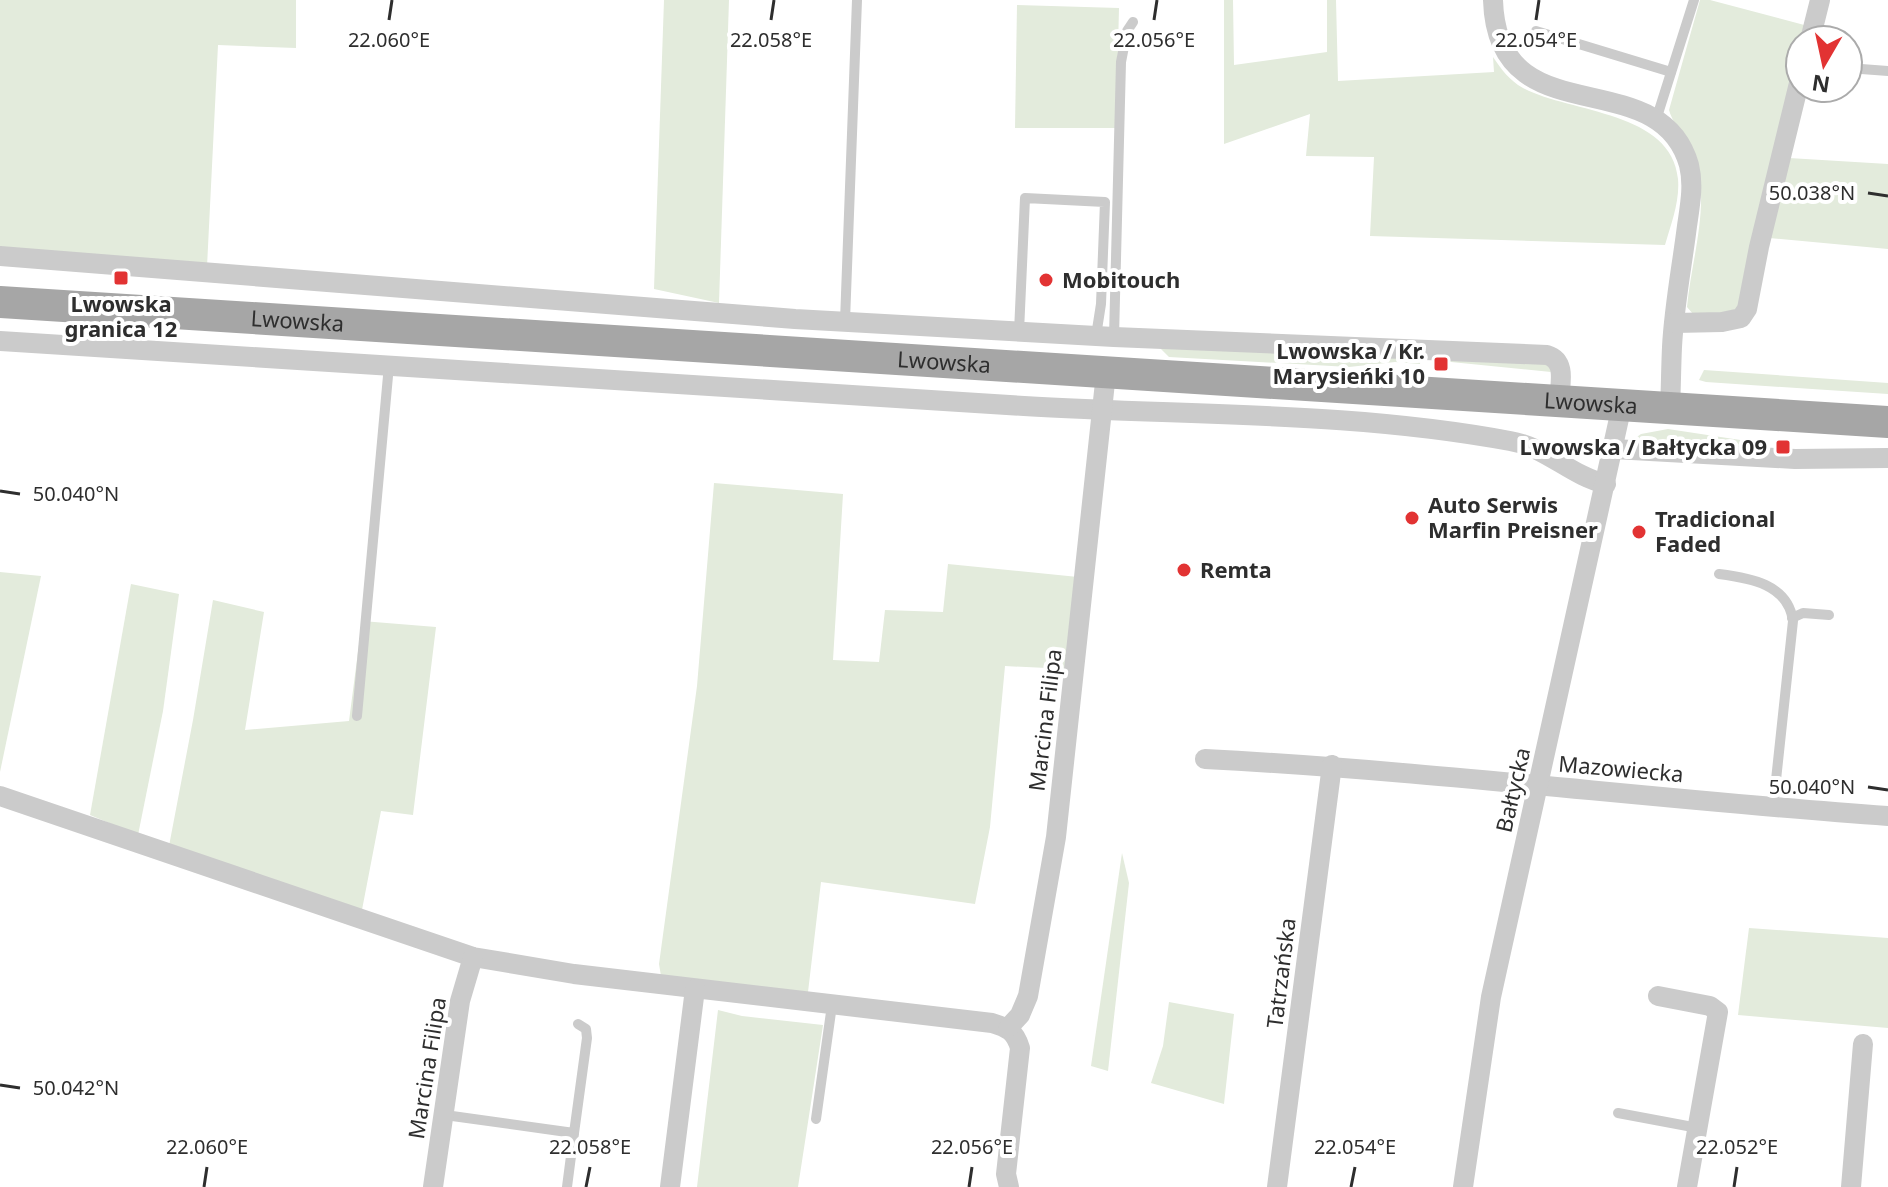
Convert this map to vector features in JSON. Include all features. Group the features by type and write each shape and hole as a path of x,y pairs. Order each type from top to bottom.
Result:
{"main road":[{"name":"Lwowska","path":"4,302 1888,422"}],"street":[{"path":"1493,0 1493,17 1499,42 1511,62 1531,80 1641,112 1656,120 1681,145 1692,184 1675,323 1670,408"},
{"path":"1814,24 1820,0"},
{"path":"1675,323 1722,322 1741,318 1747,309 1794,104"},
{"path":"0,256 815,320 1105,337 1547,355 1554,357 1560,366 1559,401"},
{"path":"4,302 3,341 1103,411 1356,422 1516,442 1545,453 1589,480 1606,484"},
{"path":"74,345 76,307"},
{"path":"156,350 159,312"},
{"path":"205,353 208,315"},
{"path":"245,356 247,318"},
{"path":"795,392 815,320"},
{"path":"389,365 391,327"},
{"path":"456,369 458,331"},
{"path":"1149,376 1150,338"},
{"path":"596,379 598,340"},
{"path":"665,383 667,345"},
{"path":"870,397 872,358"},
{"path":"959,402 961,363"},
{"path":"1027,406 1029,368"},
{"name":"Marcina Filipa","path":"1008,1028 1020,1015 1028,996 1056,837 1106,373"},
{"path":"1183,414 1185,378"},
{"path":"1256,416 1257,383"},
{"name":"Bałtycka","path":"1463,1187 1491,997 1622,405"},
{"path":"1614,449 1795,459 1888,458"},
{"name":"Mazowiecka","path":"1205,759 1332,765 1773,808 1888,816"},
{"name":"Tatrzańska","path":"1277,1187 1332,765"},
{"path":"0,796 473,957 574,974 992,1023 1008,1028 1017,1036 1020,1048 1006,1174 1009,1187"},
{"name":"Marcina Filipa","path":"433,1187 460,1001 473,957"},
{"path":"670,1187 695,989"},
{"path":"1658,996 1710,1006 1718,1012 1687,1187"},
{"path":"1851,1187 1863,1044"}],"lane":[{"path":"845,321 857,0"},
{"path":"1656,120 1694,0"},
{"path":"1105,337 1121,62 1127,31 1133,22"},
{"path":"1536,31 1671,72"},
{"path":"1864,69 1888,71"},
{"path":"1019,332 1025,198 1105,202 1101,304 1105,337"},
{"path":"357,716 389,365"},
{"path":"1719,574 1745,577 1771,587 1786,602 1792,618 1773,808"},
{"path":"1792,618 1803,613 1829,615"},
{"path":"816,1119 832,1005"},
{"path":"567,1187 587,1038 586,1029 578,1024"},
{"path":"1618,1113 1698,1128"},
{"path":"445,1115 574,1133"}],"green space":[{"path":"0,0 296,0 296,48 218,45 207,267 0,249"},
{"path":"664,0 729,0 719,303 654,289"},
{"path":"1224,0 1233,0 1234,65 1327,52 1327,0 1336,0 1338,81 1494,72 1493,57 1523,88 1639,127 1658,140 1672,157 1678,179 1676,204 1665,245 1370,236 1374,157 1306,156 1310,114 1224,144"},
{"path":"1700,0 1800,24 1784,24 1784,104 1789,104 1743,305 1726,313 1693,314 1687,307 1700,217 1700,182 1694,157 1669,110"},
{"path":"1017,5 1119,8 1116,128 1015,128"},
{"path":"1789,158 1888,164 1888,249 1769,238"},
{"path":"1160,348 1548,362 1551,372 1421,359 1420,364 1395,362 1349,367 1169,357"},
{"path":"1704,370 1888,383 1888,394 1706,382 1699,380"},
{"path":"1668,429 1747,441 1743,452 1630,442 1641,434"},
{"path":"714,483 843,494 833,660 879,662 885,610 943,612 948,564 1078,577 1067,669 1005,666 990,827 975,904 821,882 808,992 661,976 659,964 697,686"},
{"path":"0,572 41,576 0,772"},
{"path":"131,584 179,594 163,711 138,835 90,815"},
{"path":"213,600 264,612 245,730 349,721 362,621 436,627 413,815 381,811 361,915 169,846"},
{"path":"1122,853 1129,883 1108,1071 1091,1066"},
{"path":"1749,928 1888,938 1888,1028 1738,1015"},
{"path":"1169,1002 1234,1014 1224,1104 1151,1083 1163,1046"},
{"path":"718,1010 742,1016 823,1025 798,1187 697,1187"}],"place":[{"name":"Lwowska granica 12","path":"121,278"},
{"name":"Mobitouch","path":"1046,280"},
{"name":"Lwowska / Kr. Marysieńki 10","path":"1441,364"},
{"name":"Lwowska / Bałtycka 09","path":"1783,447"},
{"name":"Auto Serwis Marfin Preisner","path":"1412,518"},
{"name":"Tradicional Faded","path":"1639,532"},
{"name":"Remta","path":"1184,570"}]}
